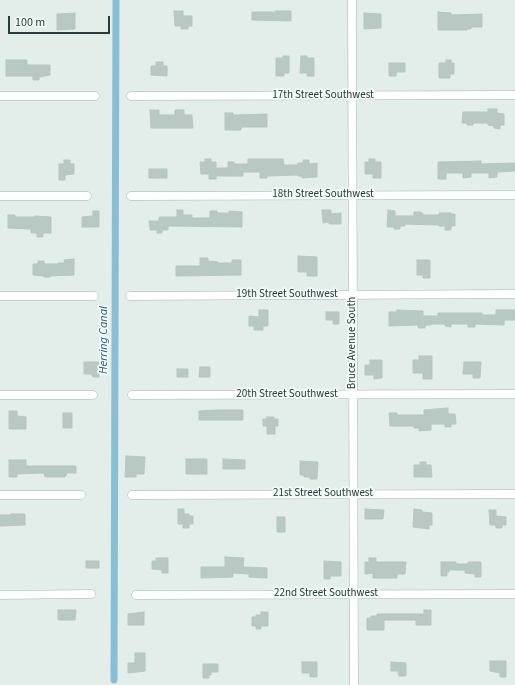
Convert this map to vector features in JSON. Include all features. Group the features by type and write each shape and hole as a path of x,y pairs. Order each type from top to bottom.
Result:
{"street":[{"name":"Bruce Avenue South","path":"352,0 354,685"},
{"name":"17th Street Southwest","path":"130,96 515,95"},
{"path":"0,96 94,96"},
{"name":"18th Street Southwest","path":"131,196 515,195"},
{"path":"0,196 87,196"},
{"name":"19th Street Southwest","path":"130,296 515,294"},
{"path":"0,296 94,296"},
{"name":"20th Street Southwest","path":"132,395 515,394"},
{"path":"0,395 93,395"},
{"name":"21st Street Southwest","path":"132,495 515,494"},
{"path":"0,495 81,495"},
{"path":"0,595 91,594"},
{"name":"22nd Street Southwest","path":"136,595 515,594"}],"building":[{"path":"174,11 183,11 183,16 192,16 192,26 188,26 188,29 181,29 181,26 175,26"},
{"path":"291,11 291,21 252,20 252,12"},
{"path":"438,12 451,13 451,15 482,14 482,27 471,27 471,29 467,30 438,30"},
{"path":"75,13 75,29 57,30 57,14"},
{"path":"364,13 381,14 381,28 364,29"},
{"path":"283,56 289,56 289,73 284,73 284,76 276,76 276,58 283,58"},
{"path":"301,56 314,58 314,76 307,76 307,73 300,73"},
{"path":"6,60 27,60 27,65 50,65 50,75 39,77 39,80 33,80 33,76 6,76"},
{"path":"446,60 451,60 451,63 454,63 454,74 450,74 450,78 439,78 439,63 446,63"},
{"path":"156,62 163,62 163,66 167,66 167,76 151,75 151,66 156,66"},
{"path":"389,63 405,63 405,72 396,72 396,76 389,76"},
{"path":"488,109 497,109 497,113 504,114 504,125 500,125 500,129 488,125 488,123 473,123 473,125 467,125 467,123 462,123 463,112 488,112"},
{"path":"150,110 159,110 159,115 175,115 175,110 184,110 184,115 192,115 193,128 151,128"},
{"path":"225,113 233,113 233,115 267,114 267,127 241,127 241,130 225,130"},
{"path":"205,159 211,159 211,162 216,162 216,168 228,168 228,162 234,162 234,164 248,164 248,159 283,159 284,165 298,165 298,163 303,163 303,160 309,160 309,164 317,163 317,177 302,178 302,176 298,175 267,176 267,178 260,178 260,172 243,172 243,176 216,176 216,179 209,179 209,174 201,174 200,162 205,162"},
{"path":"369,159 375,159 375,162 381,162 381,178 373,178 373,174 365,174 365,162 369,162"},
{"path":"64,160 70,160 70,164 74,164 74,174 65,175 65,180 59,180 59,164 64,164"},
{"path":"481,161 481,164 515,163 515,171 497,172 497,177 489,178 489,173 471,173 471,177 463,178 463,173 446,173 446,179 438,179 438,162"},
{"path":"149,169 167,169 167,178 149,178"},
{"path":"177,210 183,210 183,215 192,215 192,218 209,218 210,211 217,211 217,213 229,213 229,211 242,212 242,227 168,226 168,230 162,230 162,233 157,233 157,230 150,230 149,221 159,221 159,217 177,217"},
{"path":"322,210 331,210 331,214 341,213 341,224 329,224 329,222 323,223"},
{"path":"388,210 395,211 395,216 414,216 414,212 421,212 423,215 451,213 455,214 455,226 451,226 451,230 445,230 445,226 439,225 405,224 405,226 400,226 400,229 394,229 394,227 387,227"},
{"path":"93,211 99,211 99,227 82,227 82,217 93,216"},
{"path":"8,215 15,215 15,217 51,217 51,233 43,233 43,237 37,237 37,233 31,233 31,229 8,228"},
{"path":"298,256 317,257 317,276 307,276 307,272 298,272"},
{"path":"200,258 208,258 208,261 218,263 232,263 232,260 241,260 241,275 176,276 176,266 200,266"},
{"path":"74,259 74,275 44,277 33,275 33,264 38,264 38,261 44,261 44,264 58,264 65,263 64,260"},
{"path":"417,260 430,260 430,278 423,278 423,275 417,275"},
{"path":"259,310 268,310 268,326 263,326 263,330 254,330 254,326 249,326 249,316 259,317"},
{"path":"397,310 423,311 423,316 438,316 438,313 482,313 482,315 496,315 496,310 515,310 515,320 504,320 504,325 475,324 475,327 468,327 468,324 451,324 451,327 445,326 445,324 431,324 425,325 425,328 418,328 418,325 389,326 389,312 397,312"},
{"path":"326,312 339,312 339,324 333,324 333,320 326,320"},
{"path":"419,356 432,356 432,379 423,379 423,373 413,373 413,360 419,360"},
{"path":"370,360 382,360 382,378 374,379 374,375 365,375 365,365 370,365"},
{"path":"84,362 99,362 99,377 93,377 91,374 84,374"},
{"path":"464,362 481,362 480,378 473,378 473,374 463,374"},
{"path":"200,367 210,367 210,377 199,377"},
{"path":"177,369 188,369 188,377 177,377"},
{"path":"448,408 448,414 455,414 456,424 451,424 451,427 445,427 445,424 431,424 431,430 419,431 419,428 414,428 414,426 390,426 389,413 397,413 397,415 424,415 424,410"},
{"path":"243,410 243,420 199,420 199,411"},
{"path":"9,411 17,411 17,416 26,417 26,429 9,429"},
{"path":"63,413 72,413 72,428 63,428"},
{"path":"267,417 274,417 274,419 278,419 278,426 275,426 275,434 267,434 267,426 263,426 263,419 267,419"},
{"path":"126,456 145,457 144,474 136,474 136,477 125,477"},
{"path":"186,459 207,459 207,474 186,474"},
{"path":"223,459 245,460 245,469 223,469"},
{"path":"9,460 26,460 26,466 76,466 76,473 67,473 65,477 45,477 44,473 17,474 17,477 9,477"},
{"path":"300,461 318,462 317,479 310,479 310,477 300,475"},
{"path":"420,462 426,462 426,465 431,465 432,477 414,477 414,465 420,465"},
{"path":"178,509 184,509 184,514 193,516 193,524 189,524 189,528 183,528 183,524 178,524"},
{"path":"365,509 384,510 383,519 365,519"},
{"path":"414,509 432,513 432,525 429,525 429,529 413,527"},
{"path":"489,510 496,510 496,516 506,517 506,525 502,525 502,528 496,528 496,525 490,525"},
{"path":"25,514 25,525 0,526 0,515"},
{"path":"277,517 285,517 285,532 277,532"},
{"path":"225,557 244,558 243,567 267,568 267,578 249,577 249,574 233,573 233,577 201,578 201,567 225,567"},
{"path":"156,558 168,558 168,573 162,573 162,570 152,569 152,561 156,561"},
{"path":"369,558 376,558 376,562 406,562 405,574 397,574 397,578 373,578 373,573 365,574 365,562 369,562"},
{"path":"86,561 99,561 99,568 86,568"},
{"path":"324,561 341,562 341,576 330,576 330,579 324,579"},
{"path":"441,562 468,564 468,562 481,562 481,577 475,577 475,574 465,573 465,570 449,570 449,572 447,572 447,576 441,576"},
{"path":"58,610 76,610 75,620 58,620"},
{"path":"424,610 431,610 431,625 416,625 416,620 384,620 384,630 367,630 367,618 371,618 371,616 377,616 377,614 424,614"},
{"path":"144,612 144,625 128,625 128,614"},
{"path":"261,612 268,612 268,626 261,626 261,629 256,629 256,626 252,626 252,617 261,615"},
{"path":"135,653 145,653 145,671 128,673 128,663 135,663"},
{"path":"490,661 506,661 506,677 500,677 500,673 490,671"},
{"path":"302,662 317,662 317,677 310,677 310,673 302,673"},
{"path":"391,662 406,663 406,676 399,676 398,671 391,671"},
{"path":"203,664 218,664 218,672 211,672 209,678 203,678"}],"waterway":[{"name":"Herring Canal","path":"114,680 116,0"}]}
